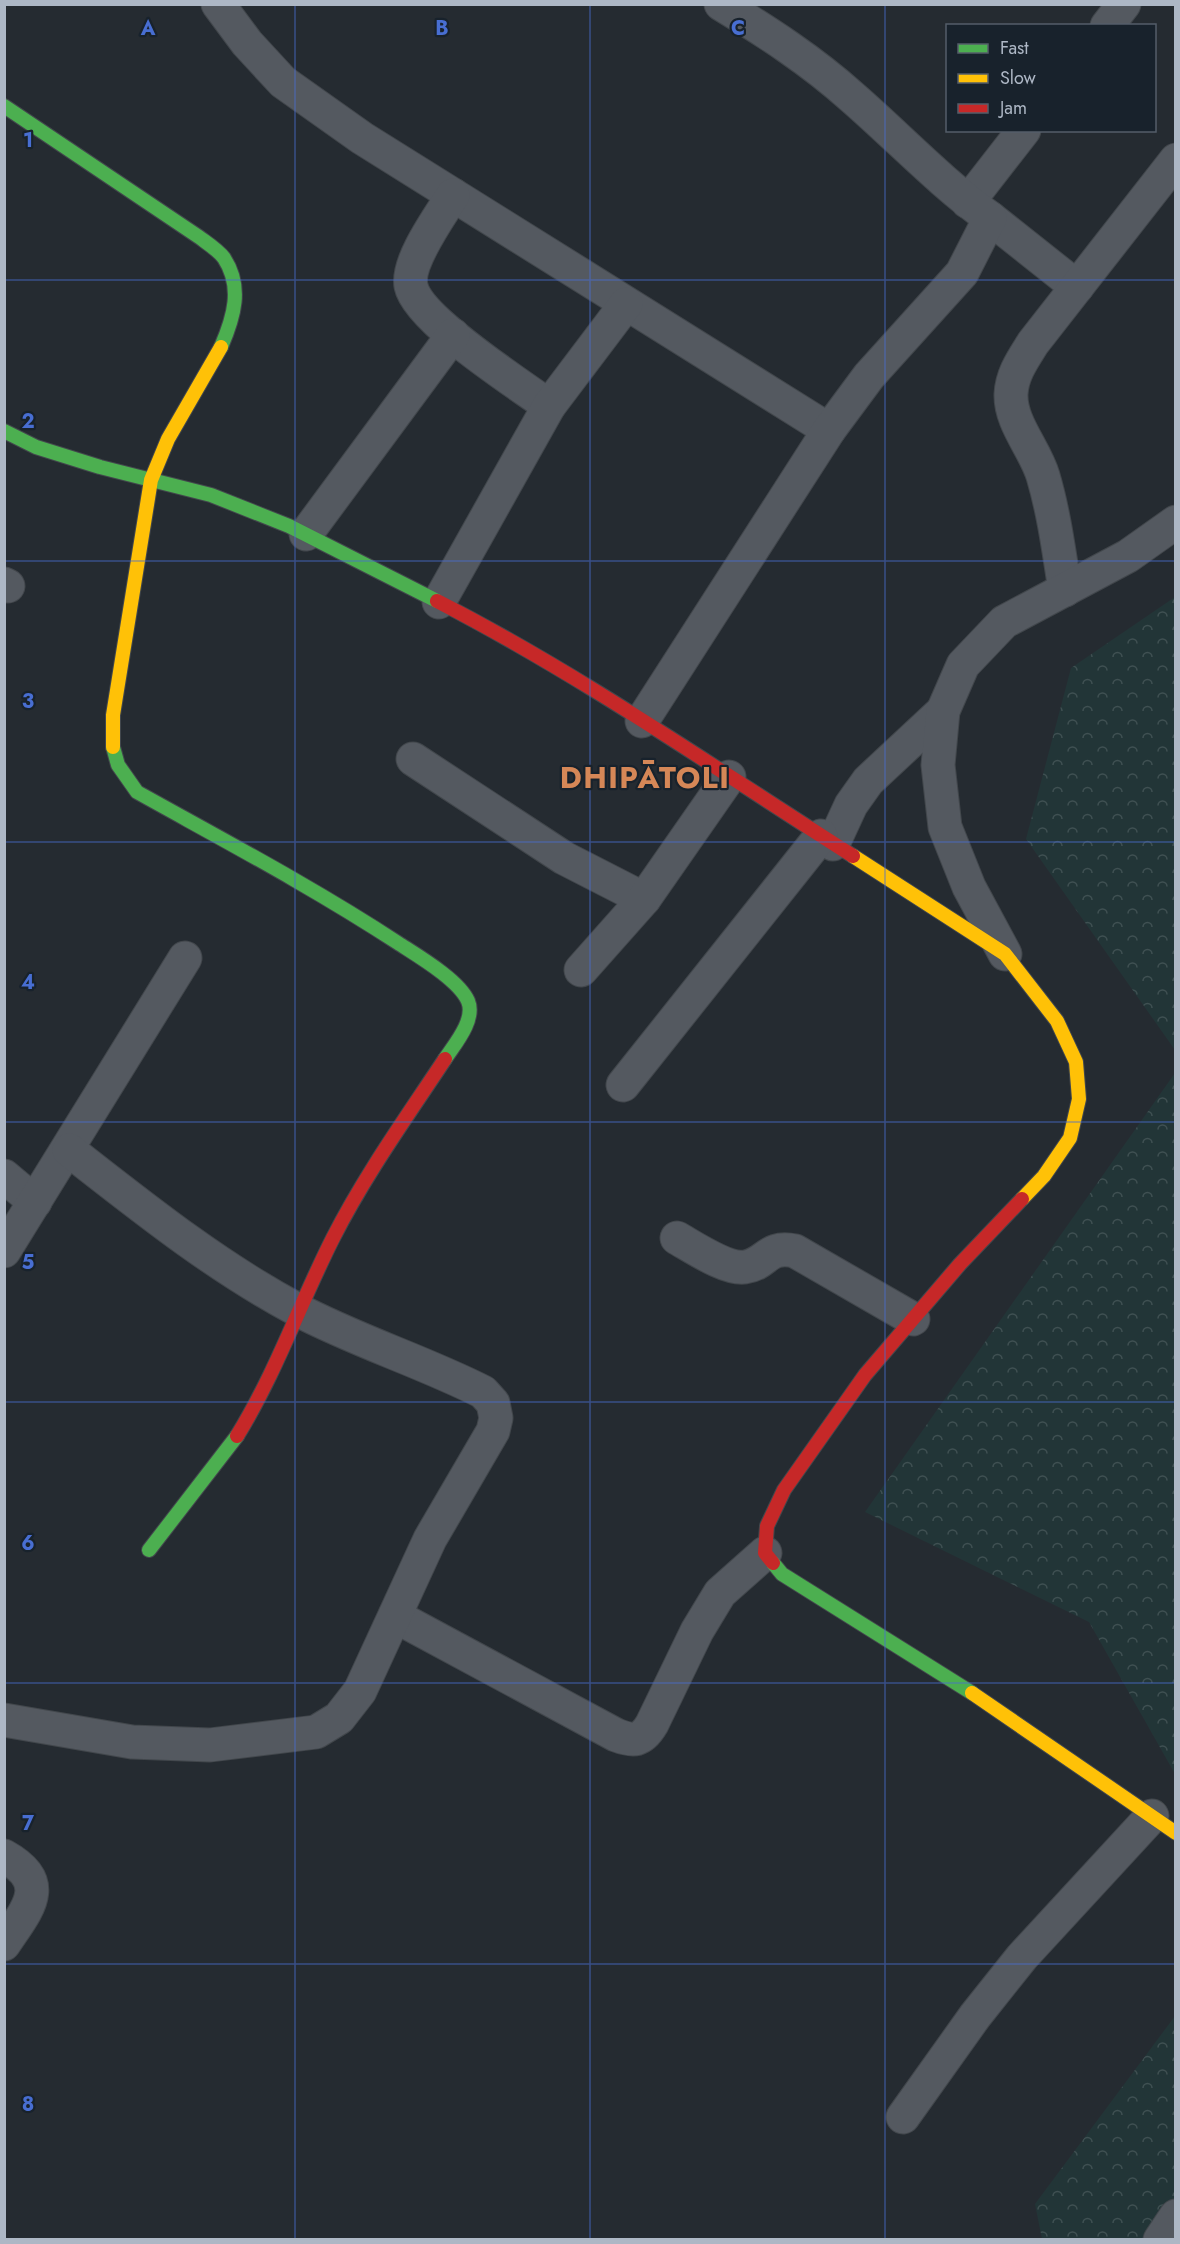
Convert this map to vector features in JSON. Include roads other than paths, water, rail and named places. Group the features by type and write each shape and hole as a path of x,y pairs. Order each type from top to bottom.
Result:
{"street":[{"path":"218,4 247,44 283,82 362,138 829,430"},
{"path":"721,4 797,52 851,95 979,210 1077,287"},
{"path":"1109,24 1124,4"},
{"path":"4,106 200,237 223,257 236,285 232,322 214,363 168,439 151,480 112,715 112,748 119,770 137,792 301,883 446,976 468,1000 468,1016 463,1032 367,1177 333,1238 260,1398 232,1443 149,1550"},
{"path":"642,721 829,430 869,376 962,273 979,210 1023,132"},
{"path":"1065,590 1056,532 1042,473 1018,424 1011,395 1017,369 1077,287 1173,170"},
{"path":"453,195 415,260 411,285 418,303 453,335 549,406"},
{"path":"439,602 549,406 626,304"},
{"path":"306,534 453,335"},
{"path":"4,431 36,447 211,495 306,534 439,602 642,721 1005,954"},
{"path":"903,2116 975,2016 1022,1957 1164,1825 999,1710 782,1574 765,1553 767,1526 784,1490 865,1375 960,1264 1044,1176 1070,1138 1079,1099 1076,1062 1057,1021 1005,954 969,887 945,828 938,765 943,711 963,665 1004,622 1128,556 1176,522"},
{"path":"623,1085 758,920 827,840 868,781 943,711"},
{"path":"413,759 564,858 644,899"},
{"path":"581,969 644,899 729,777"},
{"path":"4,1251 69,1150 185,958"},
{"path":"4,1720 132,1743 210,1745 316,1732 339,1718 360,1691 430,1539 493,1431 496,1418 493,1403 483,1392 298,1311 237,1276 172,1230 69,1150"},
{"path":"4,1176 35,1202"},
{"path":"677,1238 731,1266 742,1268 754,1265 771,1251 783,1249 795,1251 913,1319"},
{"path":"395,1616 616,1735 629,1740 638,1740 646,1734 652,1724 697,1631 720,1593 765,1553"},
{"path":"4,1856 28,1873 33,1886 32,1900 4,1944"},
{"path":"1160,2240 1176,2216"}],"district":[{"name":"DHIPĀTOLI","path":"645,778"}]}
